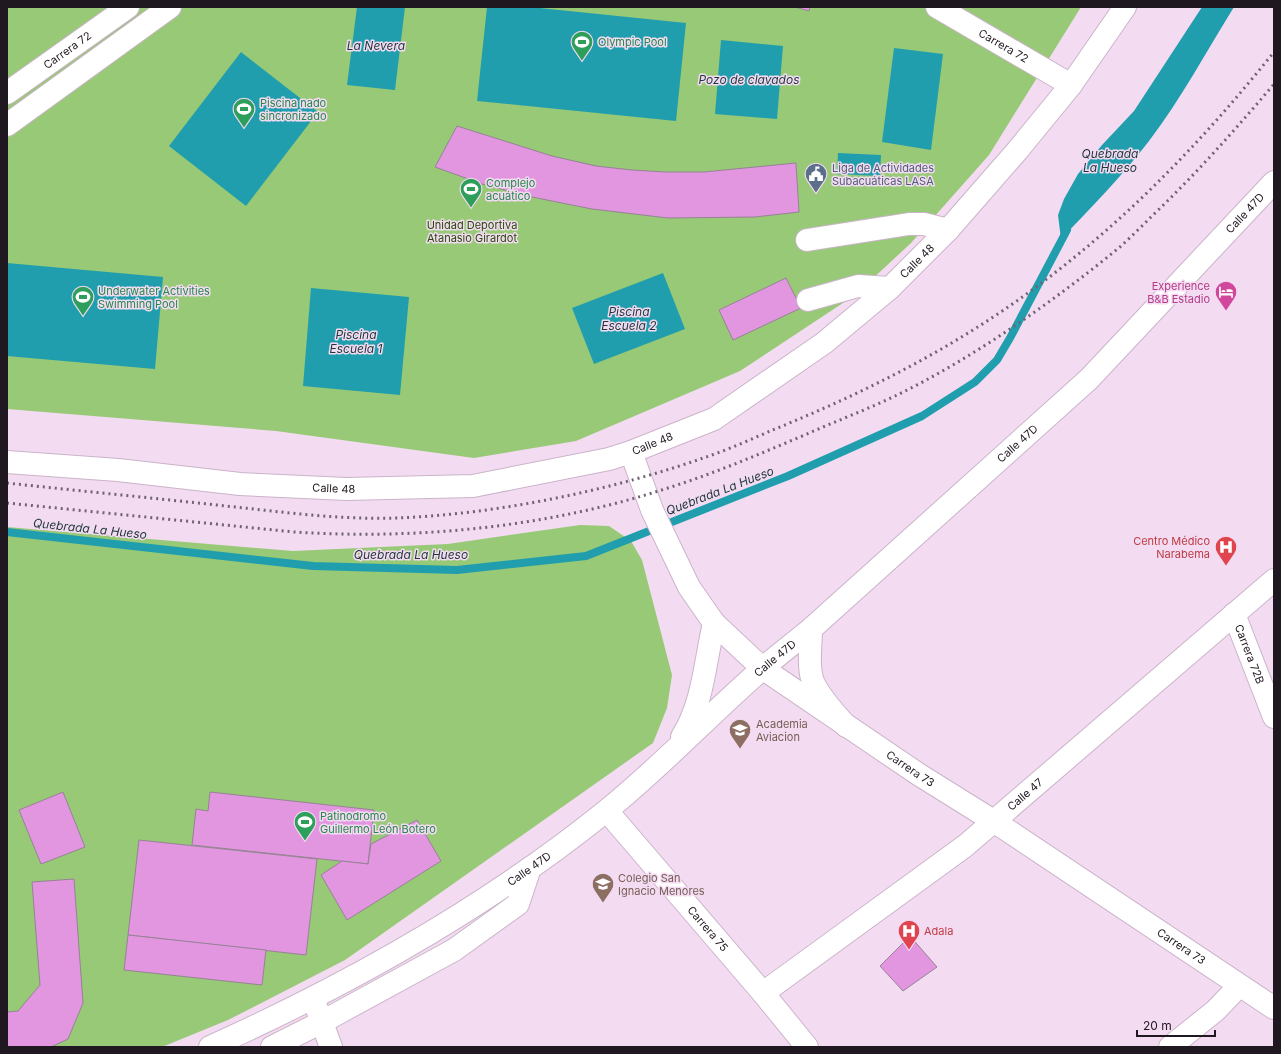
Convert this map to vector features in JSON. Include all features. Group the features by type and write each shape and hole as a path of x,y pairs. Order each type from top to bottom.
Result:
{"main road":[{"name":"Carrera 72","path":"7,93 128,7"},
{"path":"7,125 170,7"},
{"name":"Carrera 72","path":"937,7 1071,85"},
{"name":"Calle 48","path":"9,462 118,470 240,484 346,489 473,486 609,459 631,452 714,419 824,343 890,288 948,230 1017,151 1071,85 1125,7"},
{"name":"Calle 47D","path":"210,1047 312,997 418,941 530,868 607,811 672,754 762,668 811,629 1089,378 1274,182"},
{"path":"807,240 910,224 924,224 948,230"},
{"path":"808,300 858,286 890,288"},
{"name":"Carrera 73","path":"631,452 652,510 689,587 714,623 762,668 918,774 995,822 1274,1008"},
{"name":"Calle 47","path":"763,993 966,846 1274,580"},
{"name":"Carrera 72B","path":"1234,614 1274,717"},
{"path":"672,754 690,724 701,690 714,623"},
{"path":"811,629 810,659 814,683 823,700 846,726"},
{"name":"Carrera 75","path":"607,811 763,993 807,1047"},
{"path":"272,1047 281,1044 454,950 518,904 530,868"},
{"path":"1170,1047 1215,1011 1239,986"},
{"path":"312,997 331,1047"}],"green space":[{"name":"Unidad Deportiva Atanasio Girardot","path":"7,7 1081,7 989,155 911,243 855,295 740,371 576,441 474,458 276,431 7,409"},
{"name":"Patinodromo Guillermo León Botero","path":"580,525 609,526 631,541 642,560 672,675 667,708 653,743 345,960 228,1020 162,1047 7,1047 7,527 293,551 448,544"}],"water":[{"name":"La Nevera","path":"357,7 405,7 395,90 347,85"},
{"name":"Olympic Pool","path":"487,7 530,7 686,23 676,121 477,101"},
{"name":"Quebrada La Hueso","path":"1202,7 1234,7 1183,92 1161,125 1139,154 1095,204 1061,239 1058,215 1064,199 1078,174 1102,145 1134,111"},
{"name":"Pozo de clavados","path":"721,40 783,46 777,119 715,114"},
{"path":"894,48 943,54 931,150 882,142"},
{"name":"Piscina nado sincronizado","path":"241,52 318,112 246,206 169,146"},
{"path":"838,153 881,155 880,176 837,174"},
{"name":"Underwater Activities Swimming Pool","path":"7,263 163,277 155,369 7,356"},
{"name":"Piscina Escuela 2","path":"663,273 685,329 594,364 572,308"},
{"name":"Piscina Escuela 1","path":"311,288 409,297 400,395 303,386"}],"building":[{"path":"795,7 810,7 809,11"},
{"path":"457,126 552,156 596,166 632,170 704,172 796,163 799,212 755,217 668,218 592,209 532,197 482,184 435,167"},
{"path":"786,278 801,308 733,340 719,310"},
{"path":"63,792 85,847 41,864 19,810"},
{"path":"210,792 374,810 368,864 192,845 196,809 208,811"},
{"path":"417,820 441,861 347,920 321,875 342,861 368,864 371,844"},
{"path":"139,840 317,859 306,955 128,935"},
{"path":"74,879 83,1003 68,1039 51,1047 7,1047 7,1012 18,1011 40,985 32,882"},
{"path":"128,935 266,950 262,985 124,970"},
{"name":"Adala","path":"910,936 937,967 903,991 880,966"}],"waterway":[{"name":"Quebrada La Hueso","path":"7,532 313,566 457,570 586,556 788,476 922,416 975,382 997,360 1067,230"}],"railway":[{"path":"7,483 311,515 354,518 397,518 436,516 515,506 595,490 709,456 815,412 892,376 966,334 1037,287 1099,237 1153,187 1203,135 1274,52"},
{"path":"7,503 294,532 389,534 484,528 532,521 625,501 671,487 740,462 884,401 953,365 1012,328 1068,288 1120,247 1200,168 1274,84"}],"place":[{"name":"Olympic Pool","path":"582,62"},
{"name":"Piscina nado sincronizado","path":"244,128"},
{"name":"Liga de Actividades Subacuáticas LASA","path":"816,194"},
{"name":"Complejo acuático","path":"471,208"},
{"name":"Experience B&B Estadio","path":"1226,312"},
{"name":"Underwater Activities Swimming Pool","path":"83,316"},
{"name":"Centro Médico Narabema","path":"1226,566"},
{"name":"Academia Aviacion","path":"740,750"},
{"name":"Patinodromo Guillermo León Botero","path":"305,842"},
{"name":"Colegio San Ignacio Menores","path":"603,904"},
{"name":"Adala","path":"909,950"}]}
